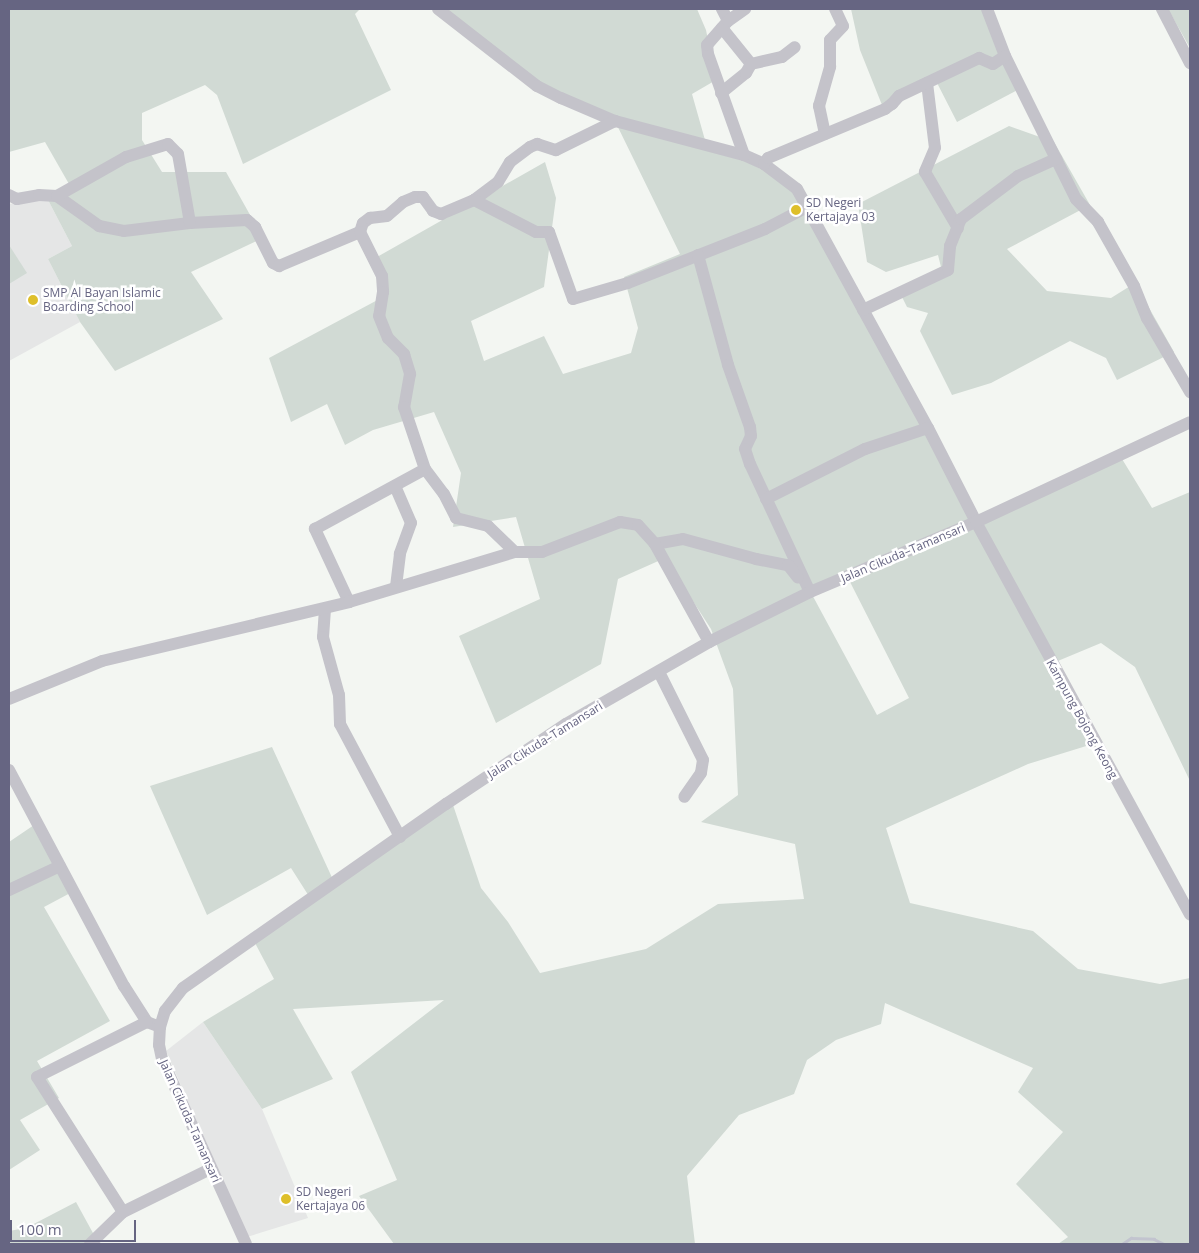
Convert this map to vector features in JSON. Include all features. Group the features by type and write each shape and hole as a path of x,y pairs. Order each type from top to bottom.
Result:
{"street":[{"name":"Kampung Bojong Keong","path":"438,9 537,86 615,121 744,154 764,164 797,189 1190,915"},
{"path":"722,9 725,24 751,64"},
{"path":"744,154 721,93 708,54 707,45 725,24 745,9"},
{"path":"825,134 819,106 830,67 830,40 843,26 835,9"},
{"path":"987,9 1005,56 1076,200 1098,222 1134,286 1147,318 1190,392"},
{"path":"1162,9 1190,62"},
{"path":"721,93 746,73 751,64 782,56 795,47"},
{"path":"764,164 768,158 884,109 899,96 979,58 992,64 1005,56"},
{"path":"927,83 935,148 925,172 958,228"},
{"path":"9,195 17,199 40,195 57,196 99,226 124,230 236,219 252,222 274,263 279,266 360,232 364,223 370,218 387,216 403,202 415,197 423,197 433,211 441,214 474,200 498,182 510,162 530,146 537,144 556,150 615,121"},
{"path":"57,196 126,157 168,144 178,154 190,223"},
{"path":"863,310 948,270 950,246 961,219 1018,176 1056,159"},
{"path":"474,200 536,232 549,232 573,299 628,283 765,229 807,207"},
{"path":"360,232 382,276 383,292 379,316 388,338 404,354 410,374 404,407 425,469 444,494 456,518 488,526 515,552"},
{"path":"698,255 728,366 750,427 751,436 745,449 766,499 810,592"},
{"name":"Jalan Cikuda–Tamansari","path":"246,1244 168,1077 159,1045 160,1027 165,1011 183,988 566,724 709,642 810,592 976,522 1190,422"},
{"path":"766,499 865,449 928,428"},
{"path":"349,602 315,529 425,469"},
{"path":"395,486 411,524 400,554 396,587"},
{"path":"9,699 102,662 325,609 515,552 542,552 620,522 638,525 655,544 709,642"},
{"path":"655,544 683,539 756,559 788,565 810,592"},
{"path":"325,609 323,637 339,696 340,724 400,837"},
{"path":"658,672 703,760 701,773 684,797"},
{"path":"9,770 124,986 147,1022 160,1027"},
{"path":"9,890 60,866"},
{"path":"123,1212 37,1076 147,1022"},
{"path":"94,1243 123,1212 210,1169"}],"shaded area":[{"path":"9,9 360,9 355,14 391,90 243,164 217,95 205,85 142,113 142,140 162,172 226,172 263,238 191,272 223,319 115,371 80,322 48,259 72,246 47,198 69,184 45,142 9,152"},
{"path":"435,9 697,9 706,30 716,80 692,94 705,140 798,188 975,520 1119,454 1152,508 1190,492 1190,781 1135,667 1101,643 1053,663 1096,743 1028,764 886,828 910,903 1033,931 1078,969 1160,984 1190,978 1190,1244 1058,1244 1068,1237 1016,1184 1063,1132 1018,1092 1033,1068 885,1003 881,1024 836,1040 807,1060 794,1094 739,1115 687,1176 695,1244 394,1244 359,1196 397,1180 351,1072 444,1000 293,1009 333,1079 262,1109 203,1022 274,979 255,943 312,901 291,868 207,915 150,786 272,747 335,884 451,799 481,888 508,922 540,973 646,949 718,904 804,899 795,844 701,822 738,795 733,689 711,629 665,558 618,579 601,664 496,723 459,636 540,599 516,517 453,527 461,473 434,412 373,430 345,445 327,404 291,422 269,358 385,296 377,257 545,162 556,198 544,287 471,321 484,361 544,336 563,374 631,353 638,328 624,277 680,254 613,117 533,84","holes":["847,576 909,698 877,715 809,589"]},
{"path":"851,9 985,9 1025,86 957,122 935,79 882,105 860,50"},
{"path":"1168,9 1190,9 1190,48"},
{"path":"1009,126 1054,142 1090,205 1007,249 1047,291 1111,298 1135,283 1174,352 1117,380 1106,358 1070,341 991,383 952,395 920,331 928,313 907,307 899,291 941,267 938,255 886,272 867,262 858,204"},
{"path":"47,198 72,246 48,259 80,322 9,361 9,204"},
{"path":"9,245 27,273 9,284"},
{"path":"37,823 74,891 44,907 110,1021 37,1061 59,1098 20,1120 40,1150 9,1170 9,842"},
{"path":"203,1022 262,1109 308,1218 247,1237 166,1051"},
{"path":"76,1202 99,1244 9,1244 9,1231 26,1228"}],"waterway":[{"path":"1122,1244 1131,1238 1154,1239 1164,1244"}],"place":[{"name":"SD Negeri Kertajaya 03","path":"796,210"},
{"name":"SMP Al Bayan Islamic Boarding School","path":"33,300"},
{"name":"SD Negeri Kertajaya 06","path":"286,1199"}]}
